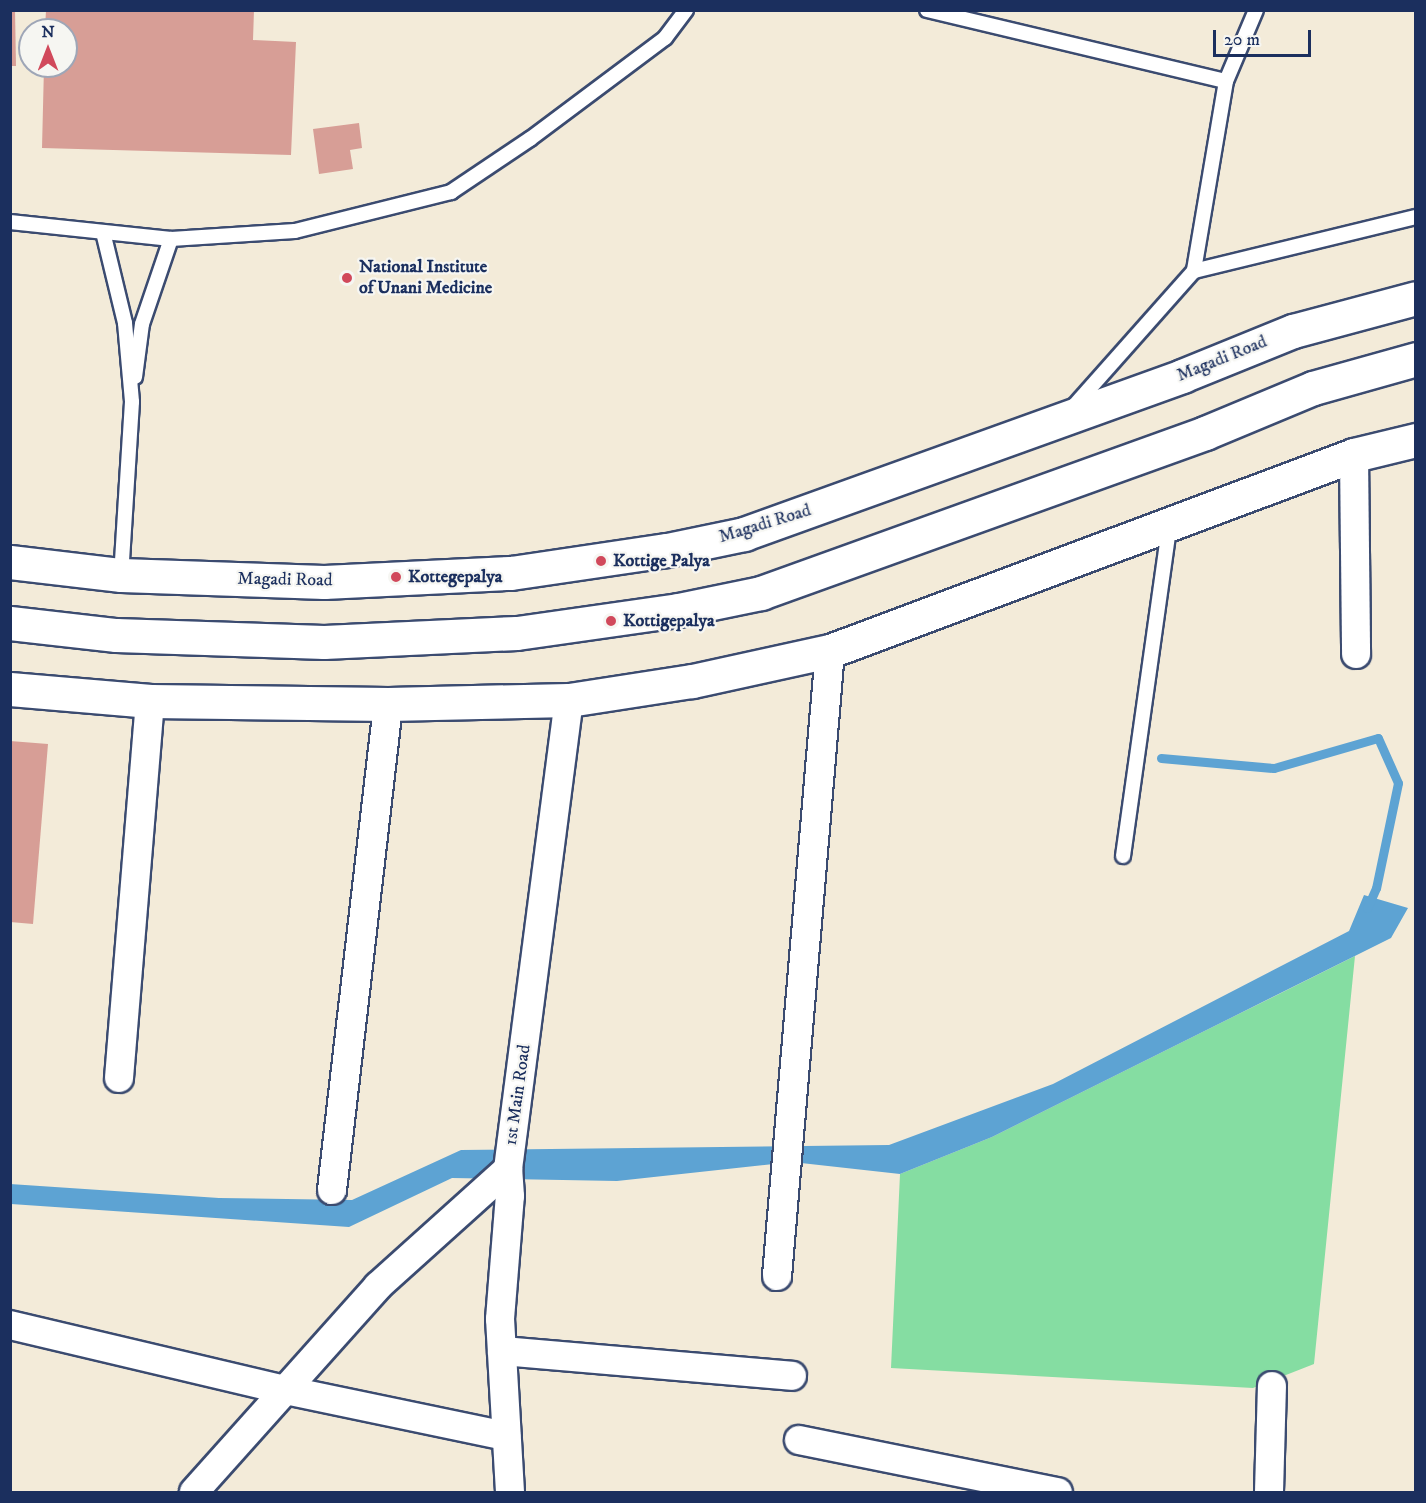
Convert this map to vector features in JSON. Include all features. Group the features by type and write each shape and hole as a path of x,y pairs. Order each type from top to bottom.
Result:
{"main road":[{"name":"Magadi Road","path":"10,562 121,575 371,581 589,563 744,534 1062,420 1293,332 1416,298"},
{"path":"10,623 116,635 335,642 517,633 678,610 761,593 1205,433 1313,388 1416,359"},
{"path":"10,689 150,701 388,704 569,700 692,681 830,651 1354,455 1416,440"}],"street":[{"path":"1354,455 1356,654"},
{"path":"777,1276 830,651"},
{"name":"1st Main Road","path":"510,1492 500,1319 510,1196 508,1169 569,700"},
{"path":"119,1078 150,701"},
{"path":"332,1190 388,704"},
{"path":"194,1492 378,1286 508,1169"},
{"path":"10,1325 285,1390 506,1436"},
{"path":"502,1351 792,1376"},
{"path":"1269,1492 1272,1386"},
{"path":"799,1440 1058,1492"}],"lane":[{"path":"10,222 171,239 295,231 451,192 530,139 665,38 686,10"},
{"path":"927,10 1226,81"},
{"path":"1062,420 1194,271 1226,81 1256,10"},
{"path":"1194,271 1416,217"},
{"path":"103,232 125,323 132,402"},
{"path":"121,575 132,402 142,324 171,239"},
{"path":"1123,856 1169,525"}],"green space":[{"path":"1355,956 1314,1364 1253,1388 891,1368 900,1174 992,1137"}],"water":[{"path":"1364,895 1408,908 1391,938 992,1137 900,1174 792,1162 617,1181 452,1178 349,1227 11,1204 10,1184 219,1198 352,1200 461,1150 889,1145 1053,1084 1349,931"}],"building":[{"path":"10,10 15,10 16,66 10,66"},
{"path":"46,10 254,10 253,40 296,42 291,155 42,148 44,78 78,78 78,18 46,18"},
{"path":"359,123 362,148 350,150 353,169 319,174 313,129"},
{"path":"10,741 48,744 33,924 10,922"}],"waterway":[{"path":"1161,758 1274,768 1378,738 1398,783 1376,888 1367,908"}],"place":[{"name":"National Institute of Unani Medicine","path":"347,278"},
{"name":"Kottige Palya","path":"601,561"},
{"name":"Kottegepalya","path":"396,577"},
{"name":"Kottigepalya","path":"611,621"}]}
